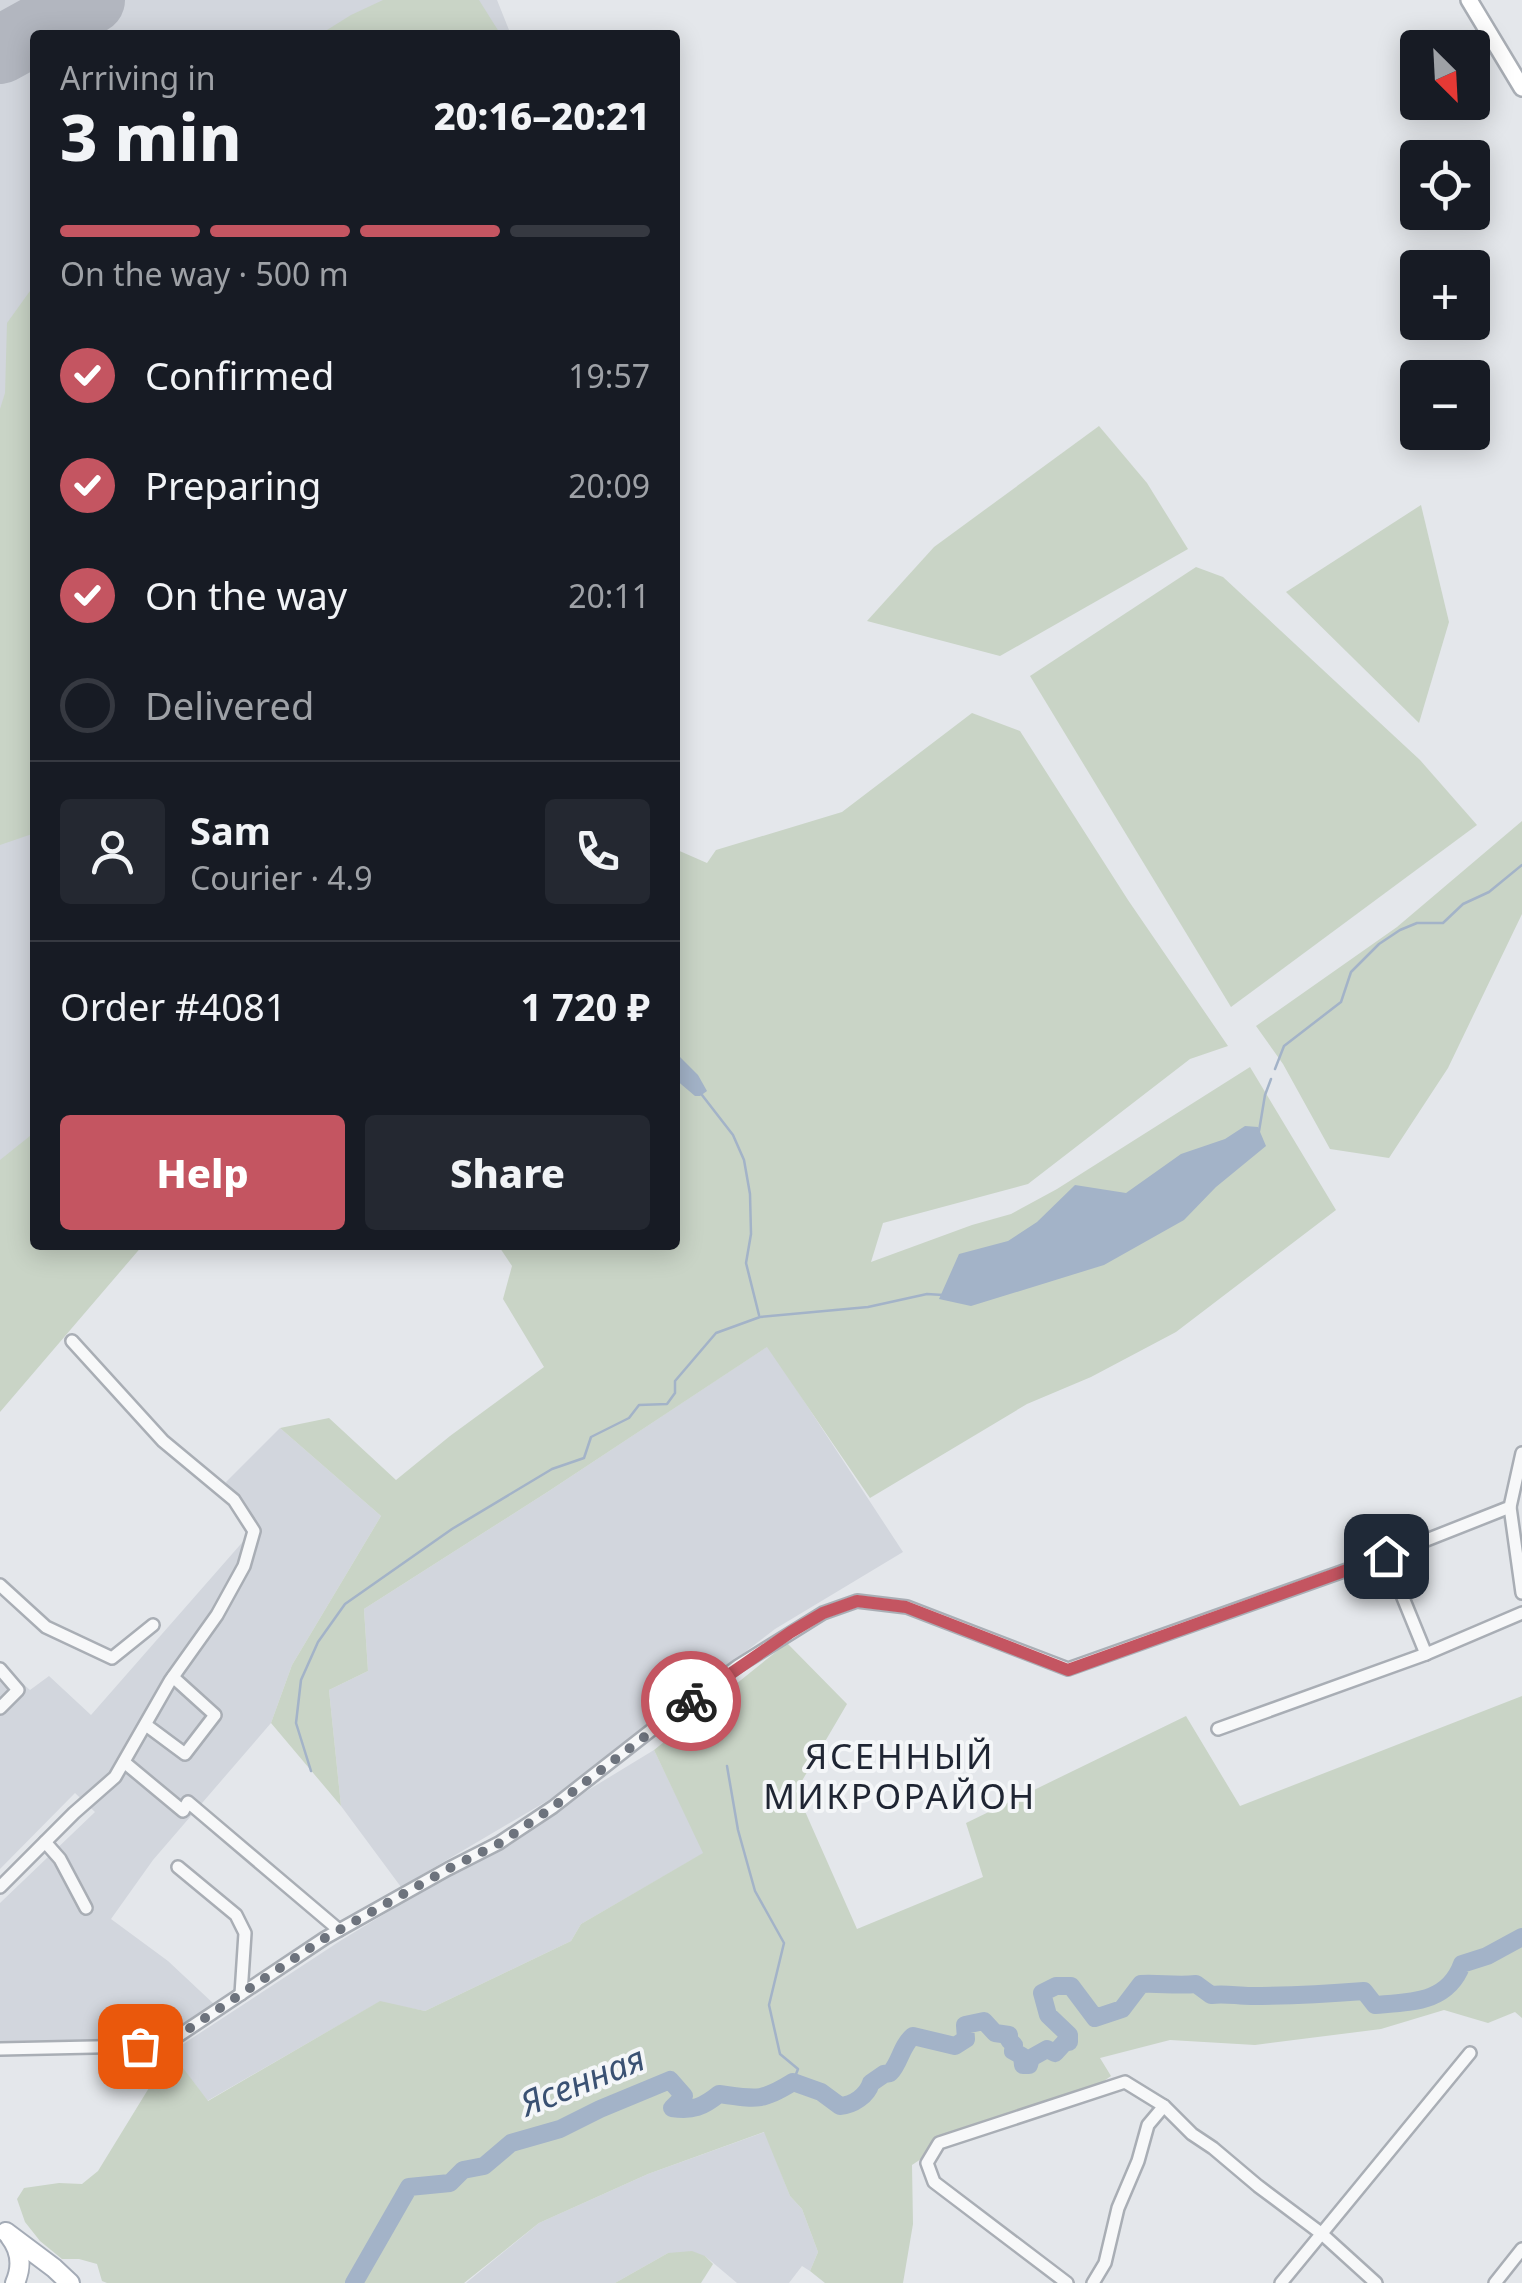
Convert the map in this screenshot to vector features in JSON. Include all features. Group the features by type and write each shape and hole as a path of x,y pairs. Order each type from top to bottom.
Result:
{"main road":[{"path":"1469,0 1522,88"},
{"path":"3,2229 18,2252 20,2264 15,2283"},
{"path":"3,2229 70,2283"}],"street":[{"path":"0,1887 115,1777 173,1677 217,1615 244,1566 254,1531 234,1500 163,1442 72,1341"},
{"path":"1522,1453 1510,1507 1522,1592"},
{"path":"0,2050 140,2046 175,2038 338,1930 500,1843 738,1666 823,1613 857,1601 906,1607 1068,1670 1386,1556 1510,1507"},
{"path":"1386,1556 1426,1654"},
{"path":"0,1585 46,1627 112,1658 153,1624"},
{"path":"1218,1729 1426,1654 1522,1613"},
{"path":"0,1669 18,1690 0,1708"},
{"path":"146,1725 184,1754 215,1715 173,1677"},
{"path":"124,1762 183,1812 188,1802 338,1930"},
{"path":"45,1842 60,1859 86,1908"},
{"path":"178,1867 236,1915 245,1932 241,1994"},
{"path":"1282,2283 1470,2053"},
{"path":"1067,2283 934,2182 927,2163 939,2143 1125,2082 1164,2106 1192,2134 1322,2234 1376,2283"},
{"path":"1092,2283 1106,2263 1118,2208 1148,2125 1164,2106"},
{"path":"1495,2283 1522,2250"}],"shaded area":[{"path":"0,0 497,0 509,30 30,30 30,1250 33,1250 0,1359"},
{"path":"768,1346 903,1552 775,1629 564,1791 401,1887 341,1806 329,1690 368,1671 364,1609"},
{"path":"280,1428 381,1516 292,1665 271,1723 153,1860 111,1919 168,1961 215,2005 146,2045 0,2042 0,1903 95,1812 75,1793 0,1869 0,1664 30,1690 49,1676 91,1715 247,1537 226,1482"},
{"path":"654,1750 704,1853 581,1924 571,1941 425,2011 379,2002 207,2101 171,2052 340,1941"},
{"path":"765,2132 818,2252 810,2271 802,2266 789,2283 737,2283 705,2256 668,2253 615,2283 466,2283 539,2223 648,2174"}],"green space":[{"path":"383,0 479,0 498,30 327,30"},
{"path":"30,291 30,835 0,845 0,409 5,393 7,323"},
{"path":"1099,426 1147,483 1188,549 1000,656 867,621 934,547"},
{"path":"1421,505 1449,622 1419,723 1286,592"},
{"path":"1196,567 1223,577 1420,760 1477,825 1231,1007 1030,676"},
{"path":"972,713 1020,731 1228,1046 1190,1059 1028,1184 883,1223 871,1262 1011,1214 1250,1067 1336,1210 1176,1332 1091,1377 1027,1404 870,1498 767,1347 364,1609 368,1671 329,1690 341,1806 271,1723 292,1665 381,1516 280,1428 329,1418 396,1480 544,1367 503,1299 512,1266 501,1250 680,1250 680,851 707,863 716,850 842,812"},
{"path":"1522,821 1522,914 1448,1068 1389,1158 1330,1149 1283,1064 1256,1026 1397,927"},
{"path":"30,1136 30,1250 139,1250 0,1412 0,1160"},
{"path":"787,1643 847,1704 796,1791 857,1929 983,1877 966,1823 1186,1716 1240,1806 1522,1696 1522,2018 1515,2012 1488,2023 1444,2010 1381,2029 1255,2045 1170,2040 1100,2058 1111,2076 1097,2086 963,2131 912,2165 913,2224 903,2283 825,2283 810,2271 818,2252 802,2209 790,2196 764,2132 648,2174 539,2223 464,2283 107,2283 102,2281 97,2264 62,2259 25,2222 17,2199 24,2188 82,2184 98,2171 171,2052 208,2101 380,2001 425,2011 571,1941 581,1924 703,1853 654,1750"},
{"path":"692,2251 713,2264 701,2283 615,2283 668,2253"}],"water":[{"path":"680,1057 707,1091 695,1096 680,1083"},
{"path":"1245,1126 1258,1127 1266,1146 1216,1187 1184,1220 1104,1265 971,1306 939,1299 959,1254 1008,1241 1037,1222 1075,1185 1126,1193 1181,1154 1225,1139"}],"waterway":[{"path":"1275,1069 1284,1046 1341,1002 1351,972 1379,944 1417,923 1443,923 1463,904 1489,892 1522,865"},
{"path":"1259,1131 1271,1079"},
{"path":"702,1095 733,1135 744,1160 751,1234 746,1263 759,1315"},
{"path":"311,1771 296,1723 301,1680 318,1642 345,1604 452,1529 552,1469 584,1458 591,1437 629,1418 639,1405 667,1404 675,1393 675,1381 716,1333 760,1317 943,1295"},
{"path":"727,1766 738,1830 755,1891 784,1943 769,2005 780,2054 798,2069 793,2082"},
{"name":"Ясенная","path":"354,2283 409,2187 450,2183 463,2170 484,2166 511,2143 560,2129 670,2080 684,2096 672,2108 697,2107 719,2094 765,2096 793,2082 821,2092 840,2106 859,2099 871,2083 890,2073 913,2036 955,2046 966,2039 965,2025 984,2021 995,2033 1009,2035 1013,2051 1022,2056 1023,2065 1029,2065 1031,2058 1047,2049 1055,2053 1069,2042 1069,2035 1048,2015 1042,1993 1056,1986 1071,1986 1095,2018 1122,2009 1141,1984 1196,1984 1211,1995 1364,1991 1375,2005 1402,2003 1438,1993 1456,1977 1462,1964 1522,1937"}],"runway":[{"path":"36,30 91,0"},
{"path":"0,50 30,34"}],"way so far":[{"path":"140,2046 175,2038 325,1938 500,1843 691,1701"}],"district":[{"name":"ЯСЕННЫЙ МИКРОРАЙОН","path":"900,1775"}],"route":[{"path":"691,1701 791,1632 823,1613 857,1601 906,1607 1068,1670 1386,1556"}]}
